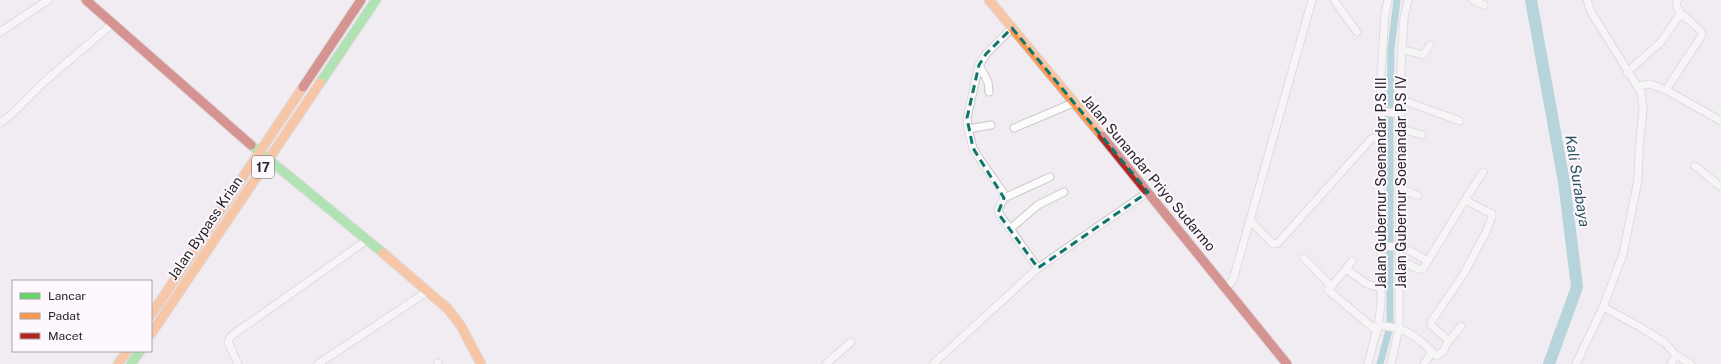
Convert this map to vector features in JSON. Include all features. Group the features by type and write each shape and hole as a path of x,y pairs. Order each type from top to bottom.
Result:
{"main road":[{"path":"86,0 268,160 367,240 448,309 461,326 481,364"},
{"name":"Jalan Bypass Krian","path":"152,333 376,0"},
{"name":"Jalan Sunandar Priyo Sudarmo","path":"989,0 1148,192 1287,364"},
{"name":"Jalan Bypass Krian","path":"152,313 359,1"},
{"path":"118,364 126,352"},
{"path":"131,364 139,352"}],"street":[{"path":"0,32 48,0"},
{"path":"1226,288 1233,280 1312,0"},
{"path":"1334,0 1357,32"},
{"name":"Jalan Gubernur Soenandar P.S III","path":"1368,364 1380,327 1382,246 1381,140 1384,111 1382,73 1384,21 1388,0"},
{"name":"Jalan Gubernur Soenandar P.S IV","path":"1391,364 1398,327 1399,114 1402,100 1402,49 1404,18 1408,0"},
{"path":"1473,0 1484,5"},
{"path":"1576,364 1603,307 1623,254 1638,180 1643,108 1641,92 1627,72 1591,12 1587,0"},
{"path":"1666,90 1702,35 1701,31 1685,16 1681,15 1676,5 1678,0"},
{"path":"1627,72 1661,42 1681,15"},
{"path":"0,123 12,114 44,82 112,24"},
{"path":"1012,28 986,54 979,65 967,118 968,129 973,148 1003,192 1004,198 998,213 1038,268"},
{"path":"1402,49 1424,55 1430,44"},
{"path":"979,65 988,82 989,92"},
{"path":"1637,86 1650,84 1666,90 1721,121"},
{"path":"1402,100 1460,121"},
{"path":"1014,128 1073,103"},
{"path":"1384,111 1399,114"},
{"path":"968,129 990,125"},
{"path":"1400,128 1422,135"},
{"path":"1250,220 1272,244 1278,243 1372,138 1381,140"},
{"path":"1695,166 1721,187"},
{"path":"1399,260 1422,270 1483,172"},
{"path":"1004,198 1050,177"},
{"path":"1399,186 1418,196"},
{"path":"1010,229 1038,204 1064,192"},
{"path":"933,364 1038,268 1148,192"},
{"path":"1449,341 1432,325 1431,322 1463,275 1492,217 1492,214 1465,200"},
{"path":"238,364 228,342 231,336 367,240"},
{"path":"1382,246 1398,246 1410,250 1427,261"},
{"path":"1304,258 1331,286"},
{"path":"1352,260 1328,290 1330,293 1380,327 1398,327 1423,343 1436,355 1439,355 1461,326"},
{"path":"1346,269 1366,284 1381,288"},
{"path":"318,364 329,361 428,291"},
{"path":"1603,307 1664,342 1676,355 1691,364"},
{"path":"826,364 851,342"},
{"path":"1424,364 1432,352"},
{"path":"1671,364 1676,355"}],"highlighted area":[{"path":"1012,28 1148,192 1038,268 998,213 1004,198 973,148 967,118 979,65 986,54"}],"waterway":[{"path":"1380,364 1390,326 1391,49 1397,0"},
{"name":"Kali Surabaya","path":"1531,0 1564,182 1577,287 1549,364"}],"traffic: fast":[{"path":"320,83 376,0"},
{"path":"251,145 383,253"},
{"path":"131,364 139,352"}],"traffic: slow":[{"path":"989,0 1102,136"},
{"path":"152,333 320,83"},
{"path":"152,314 303,87"},
{"path":"383,253 448,309 461,326 481,364"},
{"path":"118,364 126,352"}],"traffic: jam":[{"path":"86,0 251,145"},
{"path":"303,87 361,0"},
{"path":"1102,136 1287,364"}]}
